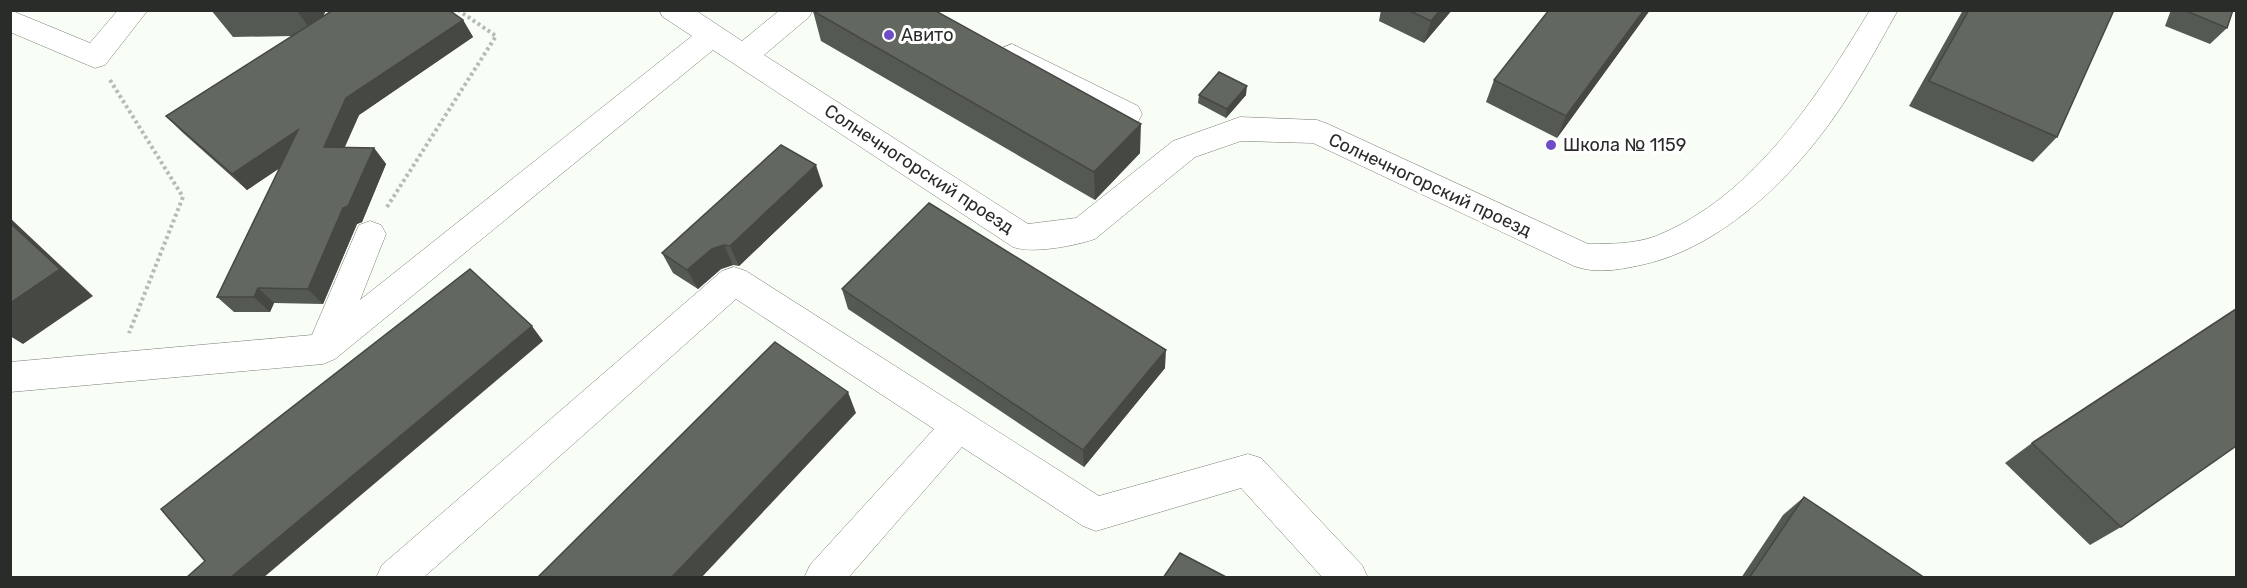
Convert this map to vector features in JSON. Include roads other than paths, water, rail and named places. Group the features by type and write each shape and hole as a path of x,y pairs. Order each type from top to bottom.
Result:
{"street":[{"path":"10,20 95,57 134,10"},
{"name":"Солнечногорский проезд","path":"673,10 1024,238 1084,230 1184,149 1240,129 1317,132 1585,257 1617,257 1661,248 1713,221 1759,182 1798,142 1839,87 1884,10"},
{"path":"744,55 799,10"},
{"path":"10,378 323,349 711,36"},
{"path":"990,43 1127,114"},
{"path":"323,349 370,234"},
{"path":"395,578 734,281 1096,514 1248,470 1349,578"},
{"path":"824,578 959,426"}],"place":[{"name":"Авито","path":"889,35"},
{"name":"Школа № 1159","path":"1551,145"}]}
